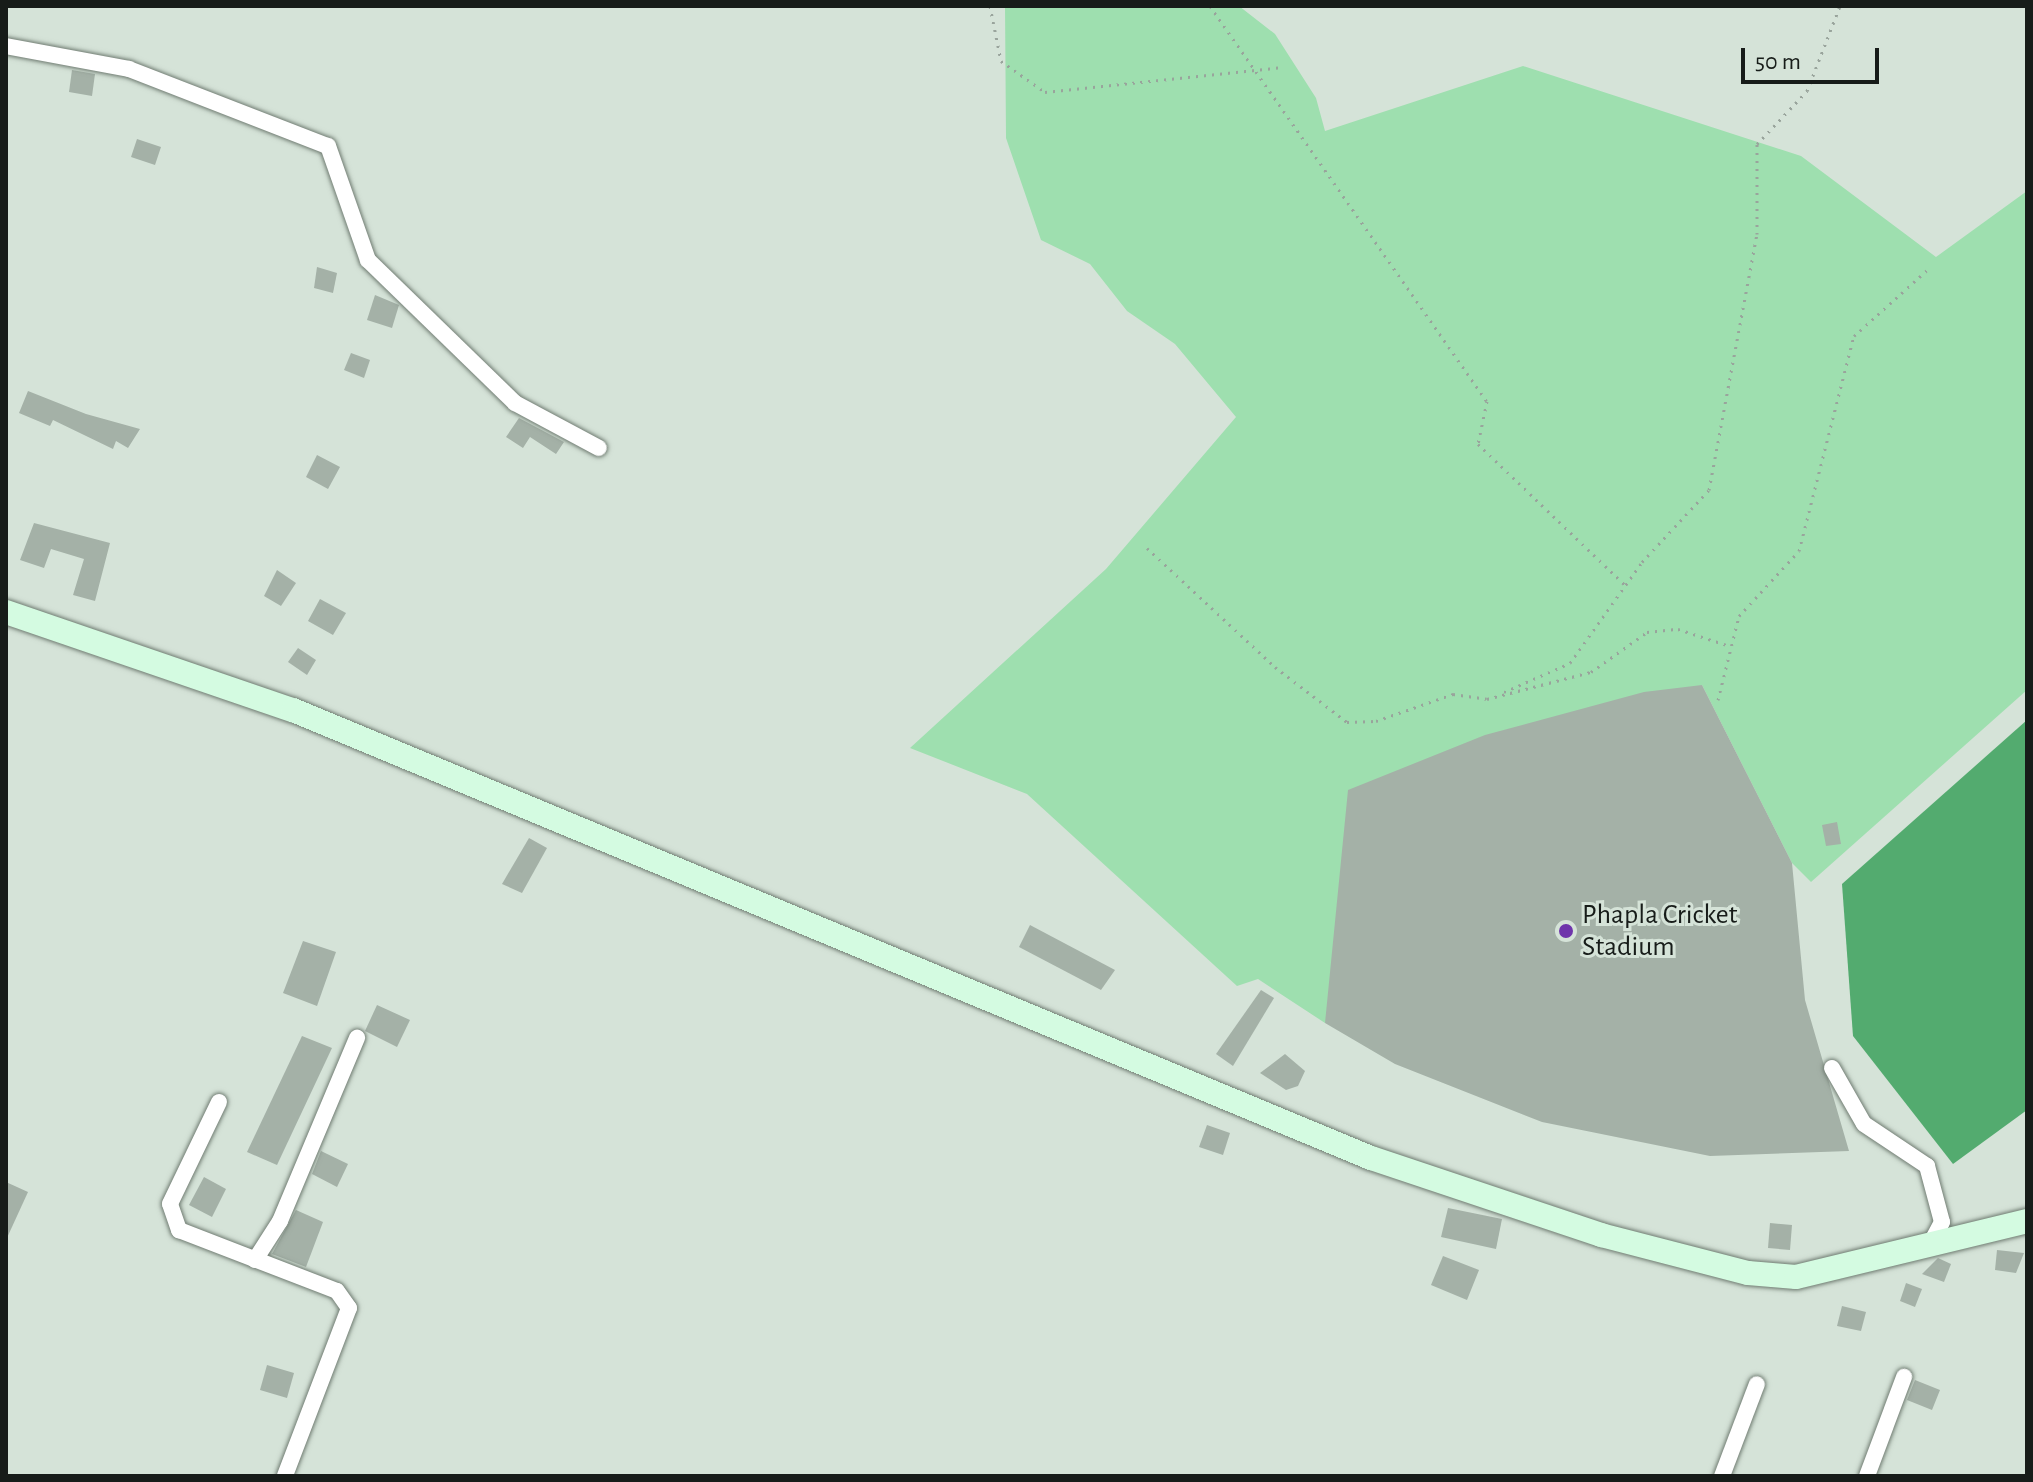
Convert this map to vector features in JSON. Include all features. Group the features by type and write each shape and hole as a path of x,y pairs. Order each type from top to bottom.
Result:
{"main road":[{"path":"6,612 307,716 1371,1158 1601,1235 1748,1273 1796,1277 1842,1270 1933,1239 2027,1221"}],"street":[{"path":"6,46 129,69 328,146 342,203 368,260 515,403 599,448"},
{"path":"255,1260 280,1221 357,1038"},
{"path":"1832,1068 1864,1124 1927,1166 1942,1222 1933,1239"},
{"path":"219,1102 170,1204 179,1230 337,1291 349,1308 285,1476"},
{"path":"1867,1476 1904,1377"},
{"path":"1722,1476 1757,1384"}],"path":[{"path":"990,6 1001,61 1045,92 1258,74 1281,67"},
{"path":"1210,6 1487,401 1478,444 1626,586"},
{"path":"1504,692 1570,663 1626,586 1709,490 1757,234 1757,144 1807,91 1840,6"},
{"path":"1718,700 1739,616 1799,551 1854,336 1927,270"},
{"path":"1147,548 1275,667 1347,722 1376,721 1453,694 1487,699 1591,672 1647,632 1678,629 1730,646"}],"shaded area":[{"path":"1005,6 1239,6 1275,34 1316,98 1325,131 1523,66 1801,156 1936,257 2027,191 2027,690 1811,882 1792,863 1702,685 1325,1023 1258,979 1237,986 1027,794 910,748 1106,569 1236,417 1175,344 1127,311 1090,264 1041,240 1006,138"},
{"path":"2027,720 2027,1110 1953,1164 1853,1036 1842,884"}],"building":[{"path":"72,70 95,74 92,96 69,92"},
{"path":"137,139 161,147 155,165 131,157"},
{"path":"317,267 337,273 333,293 314,288"},
{"path":"375,295 399,305 392,328 367,320"},
{"path":"351,353 370,360 364,378 344,370"},
{"path":"28,391 86,414 140,429 128,448 116,441 113,449 53,420 50,426 19,413"},
{"path":"519,418 564,442 556,454 530,437 523,448 506,437"},
{"path":"317,455 340,467 328,489 306,477"},
{"path":"34,523 110,543 95,601 73,595 84,559 51,549 44,568 20,560"},
{"path":"277,570 296,583 281,606 264,596"},
{"path":"320,599 346,613 333,635 308,621"},
{"path":"298,648 316,660 307,675 288,662"},
{"name":"Phapla Cricket Stadium","path":"1702,685 1792,863 1805,1000 1849,1151 1710,1156 1542,1122 1395,1064 1325,1023 1348,790 1485,735 1644,692"},
{"path":"1837,822 1841,844 1826,846 1822,825"},
{"path":"529,838 547,848 522,893 502,884"},
{"path":"1030,925 1115,970 1101,990 1019,947"},
{"path":"303,941 336,952 317,1006 283,993"},
{"path":"1261,990 1274,998 1233,1066 1216,1054"},
{"path":"377,1005 410,1020 397,1047 365,1031"},
{"path":"302,1036 332,1048 277,1165 247,1152"},
{"path":"1285,1054 1305,1071 1298,1086 1286,1090 1260,1073"},
{"path":"1207,1125 1230,1133 1223,1155 1199,1147"},
{"path":"321,1151 348,1164 337,1187 312,1174"},
{"path":"204,1177 226,1189 212,1217 189,1205"},
{"path":"6,1182 28,1192 6,1240"},
{"path":"1448,1208 1502,1219 1496,1249 1441,1237"},
{"path":"296,1210 323,1222 306,1267 272,1254"},
{"path":"1770,1223 1792,1225 1790,1250 1768,1248"},
{"path":"1997,1250 2024,1253 2016,1273 1995,1270"},
{"path":"1443,1256 1479,1270 1467,1300 1431,1285"},
{"path":"1938,1258 1951,1264 1944,1282 1922,1274"},
{"path":"1906,1283 1922,1289 1915,1307 1900,1301"},
{"path":"1842,1306 1866,1312 1861,1331 1837,1326"},
{"path":"267,1365 294,1373 287,1398 260,1390"},
{"path":"1915,1380 1940,1390 1932,1410 1907,1400"}],"place":[{"name":"Phapla Cricket Stadium","path":"1566,931"}]}
